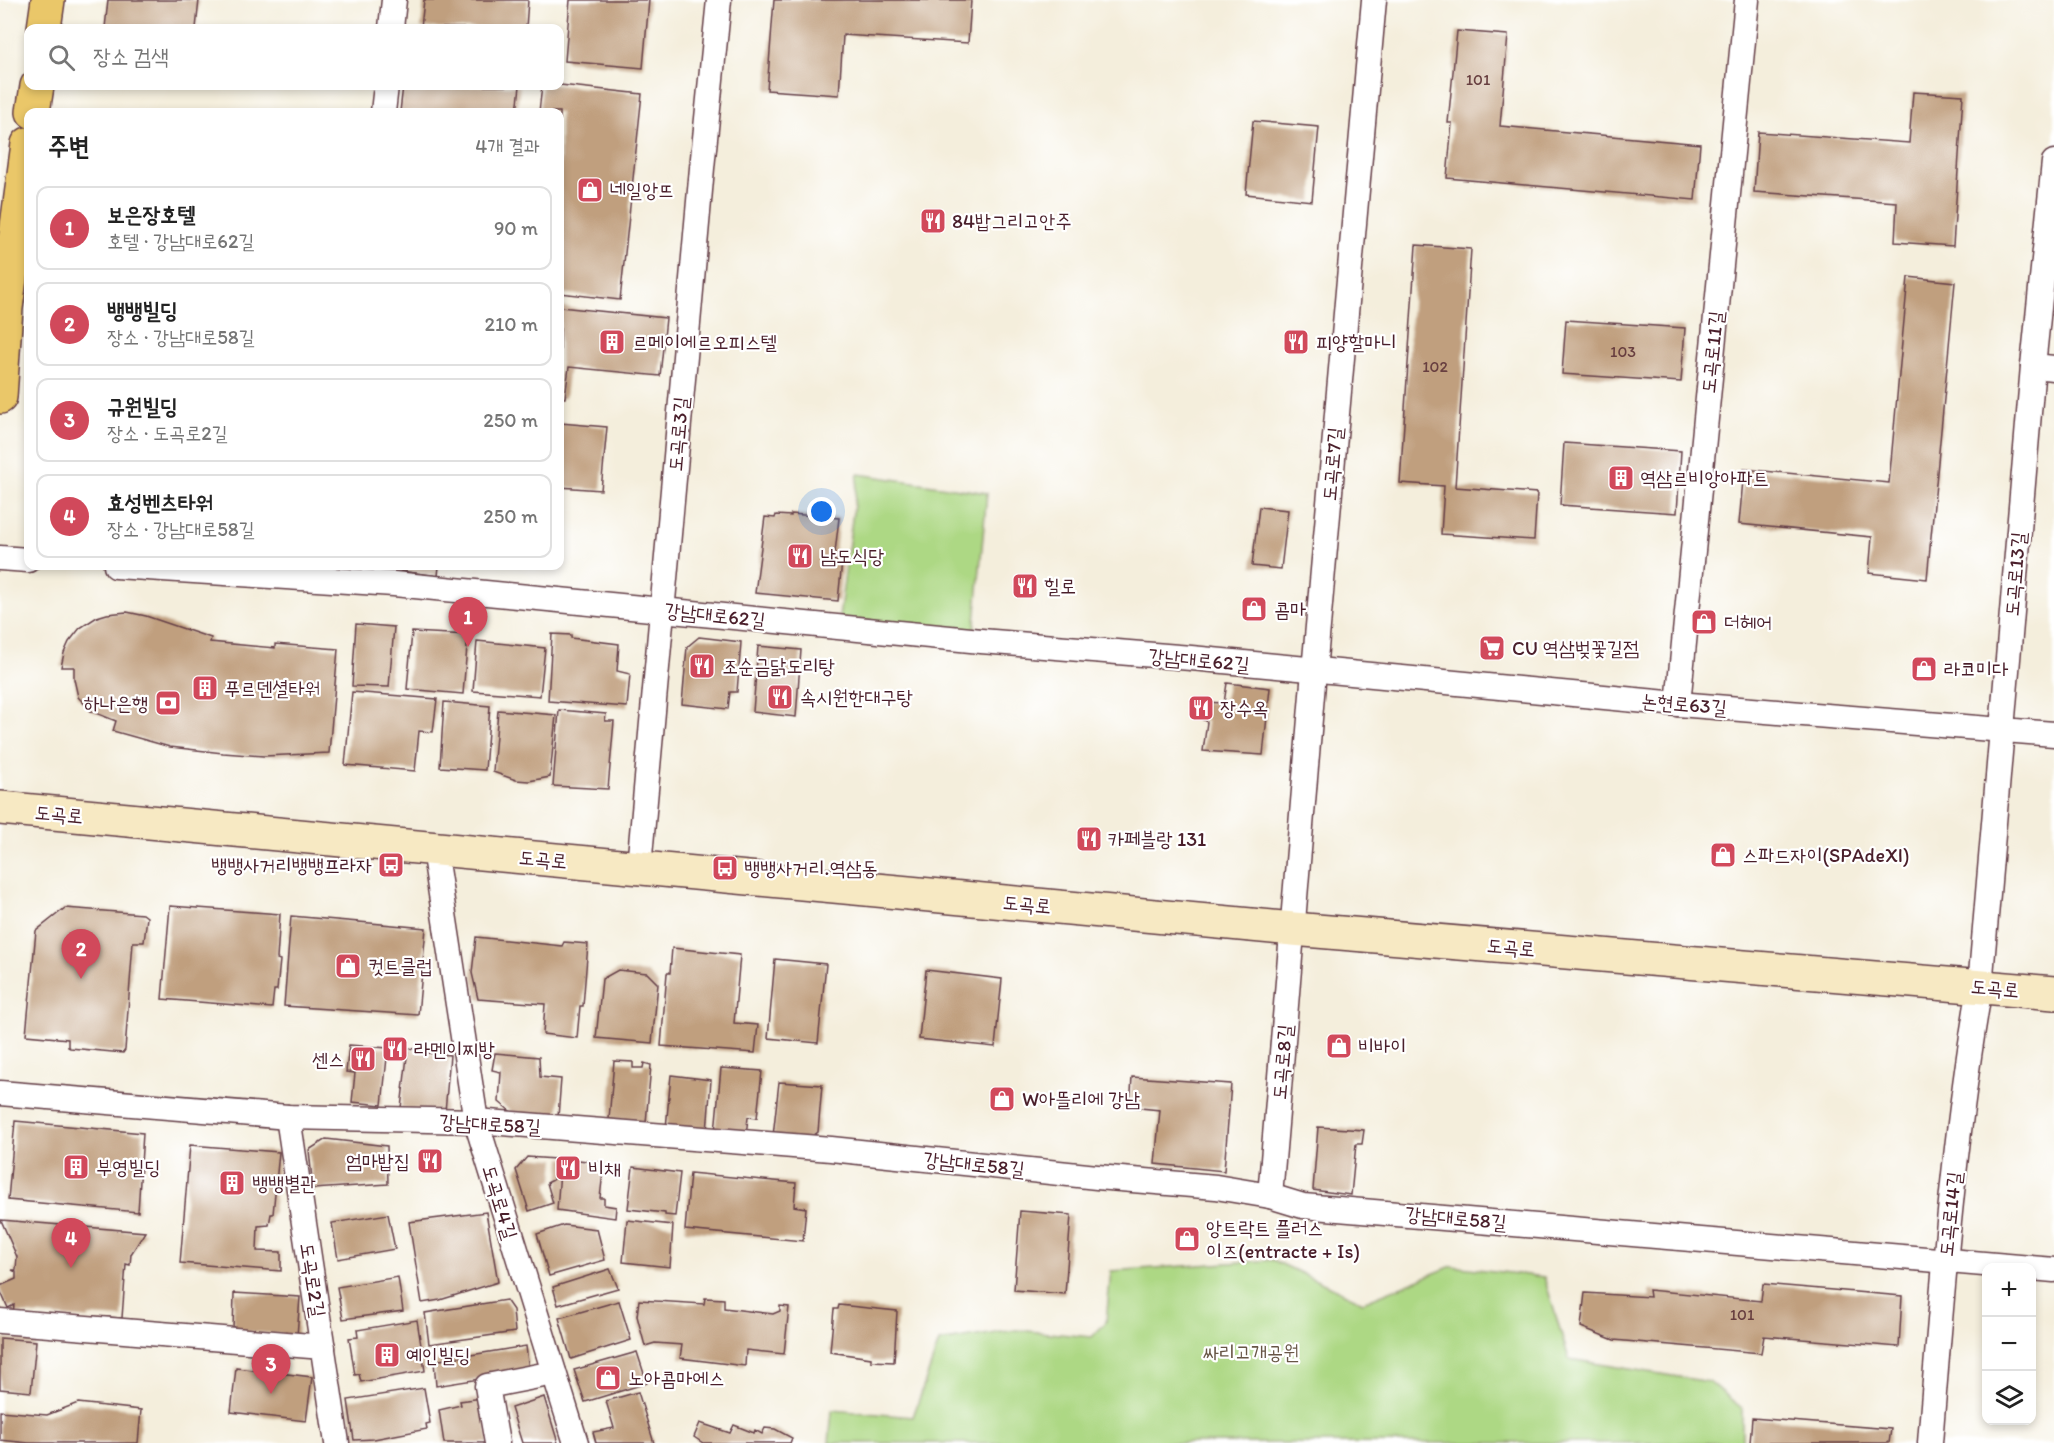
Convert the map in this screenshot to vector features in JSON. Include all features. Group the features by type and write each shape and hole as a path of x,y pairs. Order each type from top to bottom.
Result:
{"main road":[{"path":"45,24 48,0"},
{"path":"34,108 36,90"},
{"path":"0,397 6,308 24,174"},
{"name":"도곡로","path":"0,808 1293,929 2054,993"}],"street":[{"path":"391,24 394,0"},
{"name":"도곡로3길","path":"639,867 719,0"},
{"name":"도곡로7길","path":"1293,929 1374,0"},
{"name":"도곡로11길","path":"1678,704 1747,0"},
{"path":"383,108 386,90"},
{"name":"도곡로13길","path":"1980,987 2002,729 2043,367 2054,162"},
{"path":"0,558 24,560"},
{"name":"강남대로62길","path":"239,570 392,575 662,610 1314,671"},
{"name":"논현로63길","path":"1314,671 1678,704 2054,734"},
{"name":"도곡로4길","path":"434,849 476,1121 576,1443"},
{"name":"도곡로8길","path":"1270,1196 1293,929"},
{"name":"도곡로14길","path":"1930,1443 1945,1260 1969,1051 1980,987"},
{"name":"강남대로58길","path":"0,1093 288,1117 476,1121 831,1149 1216,1187 1270,1196 1303,1206 2054,1269"},
{"name":"도곡로2길","path":"288,1117 337,1443"},
{"path":"0,1321 323,1347"},
{"path":"497,1443 487,1386 554,1373"}],"green space":[{"path":"858,474 987,493 974,633 839,618"},
{"name":"싸리고개공원","path":"1273,1260 1363,1302 1452,1266 1544,1277 1569,1359 1709,1382 1742,1408 1742,1443 829,1443 832,1410 913,1417 939,1342 1016,1330 1092,1337 1106,1322 1111,1271"}],"building":[{"path":"108,0 199,0 196,24 105,24"},
{"path":"424,0 528,0 526,24 421,24"},
{"path":"570,0 649,0 643,68 565,61"},
{"path":"774,0 971,0 968,43 843,35 839,95 767,90"},
{"path":"1457,31 1508,35 1500,126 1700,144 1695,200 1447,178 1452,123 1448,123"},
{"path":"564,85 642,94 620,300 564,293 564,108 539,108 542,90 564,90"},
{"path":"403,90 520,90 517,108 400,108"},
{"path":"1913,92 1963,95 1953,246 1895,242 1897,202 1754,192 1758,132 1909,143"},
{"path":"1253,121 1319,127 1312,201 1246,194"},
{"path":"1416,245 1471,249 1455,487 1537,493 1534,540 1441,534 1444,486 1400,483"},
{"path":"1908,277 1955,282 1927,579 1869,573 1872,537 1739,524 1744,469 1889,483"},
{"name":"르메이에르오피스텔","path":"564,307 666,318 660,376 569,367 565,398"},
{"path":"1566,320 1685,328 1681,382 1562,374"},
{"path":"564,423 607,427 601,490 564,487"},
{"name":"역삼르비앙아파트","path":"1564,443 1681,451 1677,513 1560,505"},
{"path":"1259,507 1288,510 1281,569 1252,566"},
{"path":"791,514 839,518 834,561 842,561 838,601 755,593 765,517 775,518 776,515 791,516"},
{"path":"401,570 439,570 438,576"},
{"name":"푸르덴셜타워","path":"127,612 211,638 210,642 275,648 275,644 338,649 329,753 264,756 223,753 170,747 113,731 116,721 91,711 78,697 74,667 61,667 69,642 80,628 97,617"},
{"path":"356,624 394,627 389,687 352,686"},
{"path":"412,632 468,635 463,694 407,689"},
{"path":"552,634 571,635 571,638 619,644 617,671 630,674 627,707 548,701"},
{"path":"699,637 741,642 737,692 730,692 728,709 682,704 687,647"},
{"path":"477,641 545,648 540,696 473,691"},
{"path":"758,646 801,650 796,717 753,712"},
{"path":"1227,683 1270,688 1263,755 1203,751 1207,722 1198,717 1196,709 1203,702 1224,703"},
{"path":"352,692 437,699 433,732 419,731 415,771 345,765"},
{"path":"444,702 490,706 485,770 440,767"},
{"path":"498,710 556,715 550,777 529,781 516,780 493,772"},
{"path":"559,710 606,714 605,721 614,721 608,789 553,786"},
{"path":"170,906 280,914 277,959 280,960 277,990 274,990 272,1008 162,999"},
{"path":"65,908 143,914 147,917 144,942 133,942 123,1053 70,1048 68,1039 26,1035 36,931"},
{"path":"291,916 426,928 418,1015 284,1006"},
{"path":"476,937 562,946 564,942 588,944 583,1006 580,1006 577,1038 543,1034 545,1004 478,999 472,973"},
{"path":"672,948 740,955 734,1023 758,1025 755,1053 661,1046 667,973 670,973"},
{"path":"775,959 826,964 818,1043 768,1038"},
{"path":"618,970 647,973 658,984 652,1043 596,1038 602,979"},
{"path":"926,970 1002,979 995,1047 919,1039"},
{"path":"349,1045 388,1048 382,1105 352,1102 355,1073 346,1072"},
{"path":"408,1048 415,1049 415,1052 450,1055 445,1112 401,1108"},
{"path":"495,1053 539,1057 540,1077 561,1079 558,1117 514,1114 499,1102 501,1072 492,1070"},
{"path":"614,1061 633,1062 633,1068 643,1068 644,1063 651,1065 646,1123 609,1119"},
{"path":"721,1068 762,1071 757,1118 748,1117 746,1136 715,1132"},
{"path":"671,1075 711,1080 707,1132 666,1128"},
{"path":"1132,1077 1231,1084 1224,1171 1155,1164 1160,1110 1130,1107"},
{"path":"779,1082 822,1085 818,1132 806,1141 773,1136"},
{"name":"부영빌딩","path":"15,1121 143,1133 138,1212 8,1200"},
{"path":"1318,1127 1364,1130 1362,1144 1356,1144 1351,1195 1313,1190"},
{"path":"326,1139 387,1146 388,1184 313,1189 309,1150"},
{"name":"뱅뱅별관","path":"190,1145 279,1152 273,1214 271,1214 269,1225 258,1226 257,1251 281,1252 281,1271 180,1263"},
{"path":"527,1157 555,1159 553,1180 547,1183 553,1203 529,1211 516,1170"},
{"path":"561,1158 604,1163 600,1198 604,1198 604,1205 616,1207 615,1218 557,1210"},
{"path":"633,1167 680,1173 675,1216 628,1209"},
{"path":"690,1173 796,1183 794,1206 806,1208 803,1241 685,1230"},
{"path":"1020,1211 1071,1215 1065,1294 1014,1290"},
{"path":"486,1212 498,1282 440,1300 422,1303 409,1222"},
{"path":"388,1214 395,1249 338,1259 332,1223"},
{"path":"1,1220 145,1232 131,1254 130,1265 126,1264 122,1318 89,1316 89,1319 13,1313 14,1305 8,1308 0,1286 16,1279 16,1272 12,1270 16,1270 17,1257"},
{"path":"627,1220 673,1225 670,1267 623,1262"},
{"path":"564,1225 597,1229 605,1260 549,1276 537,1234"},
{"path":"610,1269 618,1288 558,1305 553,1287"},
{"path":"398,1277 403,1311 343,1319 337,1287"},
{"path":"1763,1284 1902,1296 1899,1347 1764,1336 1761,1353 1614,1340 1581,1327 1585,1293 1650,1297 1649,1290 1761,1301"},
{"path":"234,1293 300,1297 297,1336 233,1330"},
{"path":"705,1298 724,1299 724,1308 773,1314 780,1311 780,1306 789,1307 784,1354 746,1350 745,1366 680,1358 682,1345 655,1343 645,1346 637,1316 639,1300 704,1304"},
{"path":"506,1300 513,1310 515,1332 429,1344 425,1313"},
{"path":"619,1301 631,1340 571,1359 559,1318"},
{"path":"839,1305 897,1311 894,1362 871,1361 871,1358 830,1352 834,1309 838,1309"},
{"name":"예인빌딩","path":"417,1320 425,1371 361,1382 359,1374 355,1375 349,1338 358,1337 357,1330"},
{"path":"0,1338 36,1341 31,1392 0,1389"},
{"path":"526,1346 529,1371 436,1386 434,1361"},
{"path":"637,1352 647,1383 585,1402 574,1370"},
{"path":"236,1368 312,1377 306,1421 231,1412"},
{"path":"424,1388 430,1423 426,1424 427,1429 374,1439 354,1440 348,1400"},
{"path":"638,1392 654,1443 596,1443 593,1432 614,1428 606,1401"},
{"path":"544,1397 558,1443 522,1443 511,1408"},
{"path":"482,1398 489,1443 444,1443 439,1410 461,1405 460,1401"},
{"path":"78,1403 141,1410 138,1443 29,1443 0,1440 0,1411 47,1415"},
{"path":"1752,1418 1891,1429 1889,1443 1750,1443"},
{"path":"700,1423 730,1433 734,1425 762,1434 765,1428 775,1429 792,1438 790,1443 703,1443 694,1437"}],"place":[{"name":"네일앙뜨","path":"590,190"},
{"name":"84밥그리고안주","path":"933,221"},
{"name":"르메이에르오피스텔","path":"612,342"},
{"name":"피양할마니","path":"1296,342"},
{"name":"역삼르비앙아파트","path":"1621,478"},
{"name":"남도식당","path":"800,556"},
{"name":"힐로","path":"1025,586"},
{"name":"콤마","path":"1254,609"},
{"name":"더헤어","path":"1704,622"},
{"name":"보은장호텔","path":"468,647"},
{"name":"CU 역삼벚꽃길점","path":"1492,648"},
{"name":"조순금닭도리탕","path":"702,666"},
{"name":"라코미다","path":"1924,669"},
{"name":"푸르덴셜타워","path":"205,688"},
{"name":"속시원한대구탕","path":"780,697"},
{"name":"하나은행","path":"168,703"},
{"name":"장수옥","path":"1201,708"},
{"name":"카페블랑 131","path":"1089,839"},
{"name":"스파드자이(SPAdeXI)","path":"1723,855"},
{"name":"뱅뱅사거리뱅뱅프라자","path":"391,865"},
{"name":"뱅뱅사거리.역삼동","path":"725,868"},
{"name":"컷트클럽","path":"348,966"},
{"name":"뱅뱅빌딩","path":"81,979"},
{"name":"비바이","path":"1339,1046"},
{"name":"라멘이찌방","path":"395,1049"},
{"name":"센스","path":"363,1059"},
{"name":"W아뜰리에 강남","path":"1002,1099"},
{"name":"엄마밥집","path":"430,1161"},
{"name":"부영빌딩","path":"76,1167"},
{"name":"비채","path":"568,1168"},
{"name":"뱅뱅별관","path":"232,1183"},
{"name":"앙트락트 플러스 이즈(entracte + Is)","path":"1187,1239"},
{"name":"효성벤츠타워","path":"71,1268"},
{"name":"예인빌딩","path":"387,1355"},
{"name":"노아콤마에스","path":"608,1378"},
{"name":"규원빌딩","path":"271,1394"}]}
